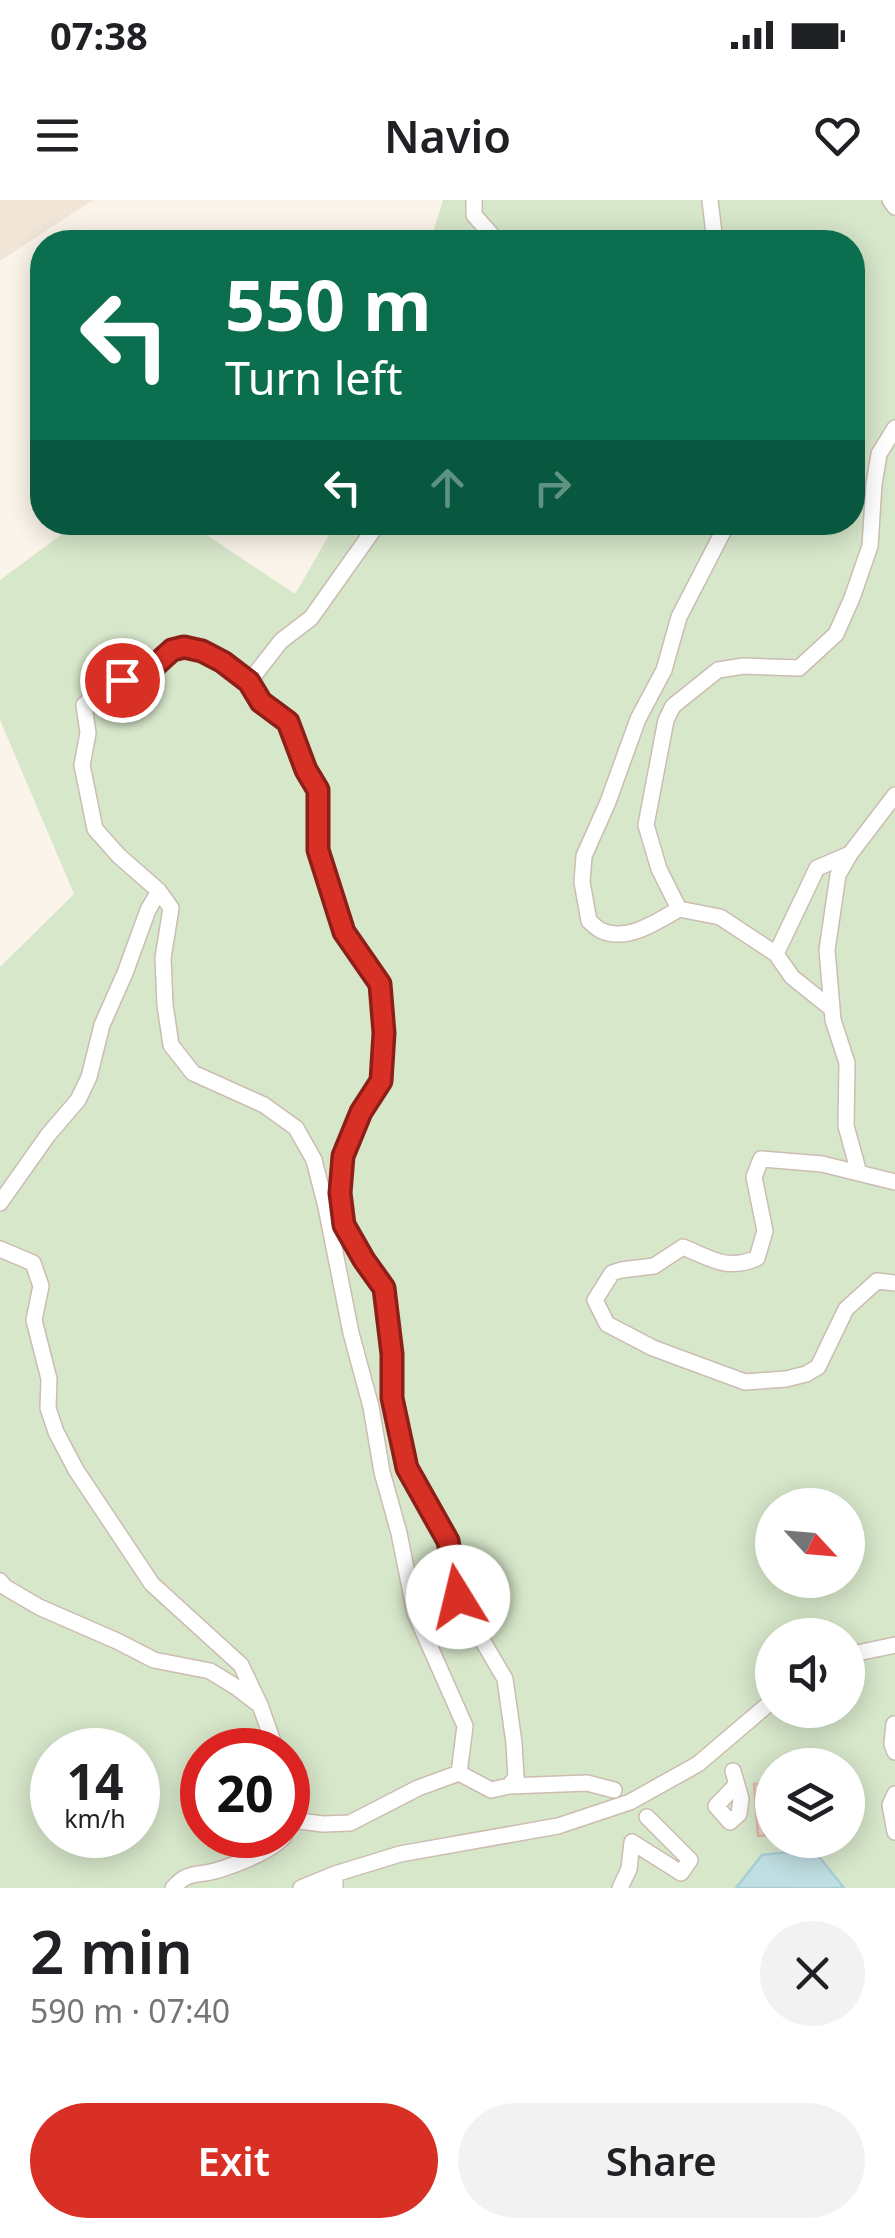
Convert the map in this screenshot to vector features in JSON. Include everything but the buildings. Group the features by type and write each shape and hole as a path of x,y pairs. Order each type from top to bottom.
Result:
{"street":[{"path":"474,200 474,216 487,230"},
{"path":"710,200 714,230"},
{"path":"890,200 895,207"},
{"path":"679,908 659,868 646,825 666,720 674,706 718,670 744,666 799,668 836,634 870,546 879,454 895,428"},
{"path":"249,682 282,641 311,618 369,535"},
{"path":"721,535 679,617 664,670 638,719 584,856 582,882 589,921 603,932 624,933 647,928 679,908 720,917 776,954 792,977 832,1010"},
{"path":"459,1773 465,1726 414,1614 399,1533 382,1472 372,1407 351,1333 314,1160 296,1128 264,1105 192,1072 171,1045 163,958 171,908 159,890 95,829 82,765 88,733 84,705 102,689 150,670 172,650 184,647 223,662 249,682 261,702 288,722 318,790 318,850 344,932 380,984 384,1033 381,1081 361,1112 343,1156 340,1193 344,1225 384,1288 392,1354 392,1398 407,1468 448,1541 458,1597 505,1679 516,1778 509,1786"},
{"path":"859,1173 846,1126 846,1063 832,1010 827,950 838,875 895,795"},
{"path":"776,954 817,868 850,854"},
{"path":"0,1203 48,1134 78,1100 89,1077 102,1025 159,890"},
{"path":"895,1182 822,1164 760,1160 754,1177 765,1230 757,1258 728,1266 683,1247 654,1266 612,1273 595,1300 607,1324 652,1348 745,1382 786,1379 818,1367 846,1309 877,1281 895,1283"},
{"path":"0,1249 34,1263 41,1286 34,1320 50,1379 48,1408 76,1470 152,1584 241,1665 268,1728"},
{"path":"0,1581 39,1607 154,1660 210,1672 260,1705"},
{"path":"865,1651 895,1644"},
{"path":"320,1888 400,1854 558,1826 630,1802 698,1764 755,1715"},
{"path":"894,1724 895,1752"},
{"path":"310,1824 350,1822 418,1788 459,1773 491,1790 587,1783 614,1790"},
{"path":"895,1794 890,1804 895,1832"},
{"path":"620,1888 629,1869 632,1842 680,1873 690,1860 647,1817"},
{"path":"172,1888 183,1877 247,1858"},
{"path":"300,1888 312,1882 335,1881"}],"shaded area":[{"path":"0,200 93,200 47,230 30,230 30,241 0,261"}],"green space":[{"path":"443,200 895,200 895,1888 0,1888 0,967 74,894 0,720 0,580 61,535 207,535 295,594 329,535 865,535 865,230 434,230"}],"water":[{"path":"760,1858 820,1858 844,1888 736,1888"}],"route":[{"path":"122,680 150,670 172,650 184,647 223,662 249,682 261,702 288,722 318,790 318,850 344,932 380,984 384,1033 381,1081 361,1112 343,1156 340,1193 344,1225 384,1288 392,1354 392,1398 407,1468 448,1541 458,1597"}]}
